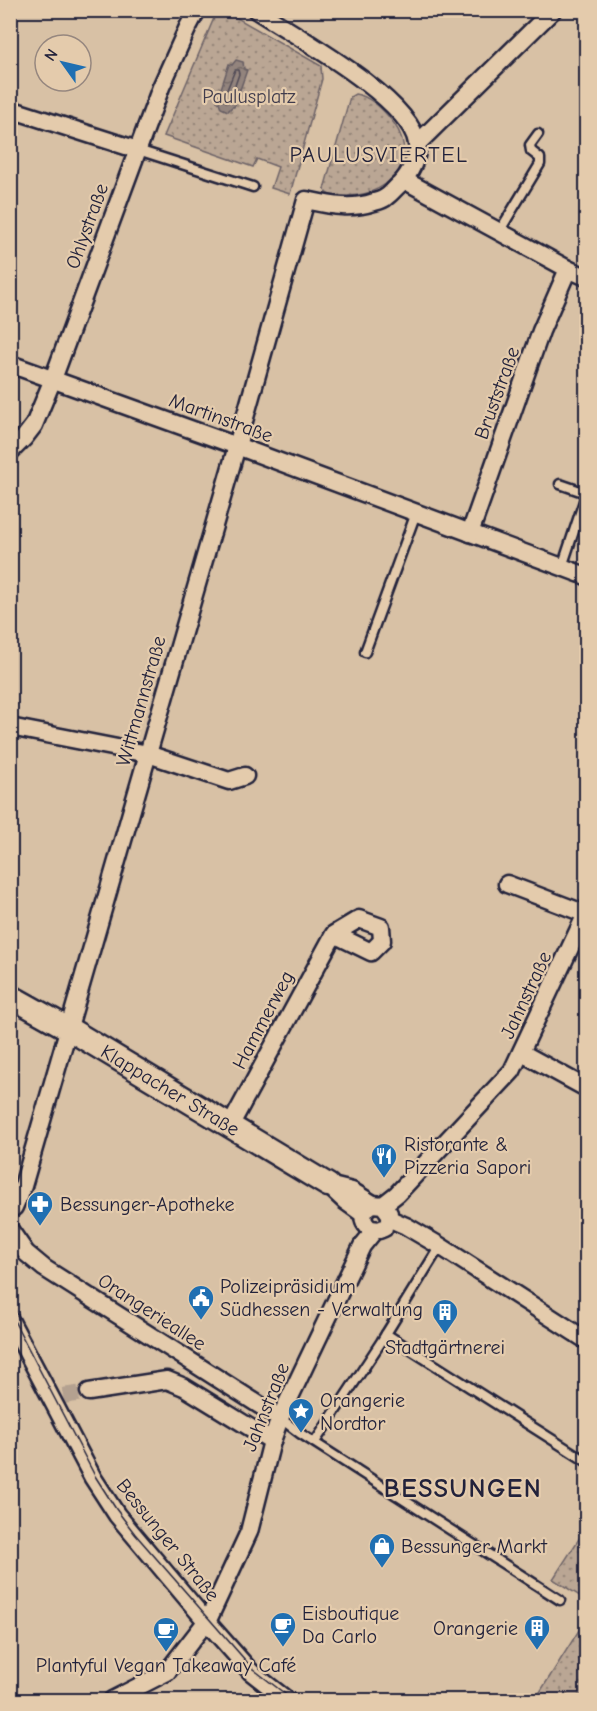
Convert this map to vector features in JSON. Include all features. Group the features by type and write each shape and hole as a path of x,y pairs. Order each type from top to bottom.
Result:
{"street":[{"name":"Ohlystraße","path":"10,452 34,425 161,87 198,10"},
{"path":"256,10 370,84 395,106 410,124 417,144 413,164 404,180 586,278"},
{"path":"417,144 553,10"},
{"path":"10,109 138,150"},
{"name":"Wittmannstraße","path":"10,1210 14,1207 23,1186 306,200 336,206 360,207 386,198 404,180"},
{"name":"Bruststraße","path":"470,532 542,331 568,269"},
{"name":"Martinstraße","path":"10,364 586,576"},
{"path":"10,727 148,754 229,781 245,776"},
{"path":"507,884 586,914"},
{"name":"Jahnstraße","path":"112,1701 167,1672 206,1621 249,1532 280,1418 362,1246 378,1217 397,1194 512,1071 586,914"},
{"name":"Hammerweg","path":"230,1126 334,934"},
{"name":"Klappacher Straße","path":"10,996 328,1185 352,1191 378,1217"},
{"path":"522,1053 586,1088"},
{"path":"378,1217 406,1226 440,1246 586,1340"},
{"name":"Orangerieallee","path":"10,1230 26,1253 44,1268 280,1418"},
{"name":"Bessunger Straße","path":"10,1320 57,1398 93,1478 117,1515 251,1672 287,1701"},
{"path":"89,1392 166,1380 184,1387 272,1441"}],"lane":[{"path":"499,232 540,164 540,158 531,150 530,145 538,134"},
{"path":"138,150 253,187"},
{"path":"560,484 586,494 562,567"},
{"path":"364,652 416,513"},
{"path":"315,1442 440,1246"},
{"path":"386,1334 586,1461"},
{"path":"280,1418 427,1516 560,1600"}],"green space":[{"name":"Paulusplatz","path":"217,11 225,11 321,66 322,79 290,194 271,188 278,167 257,159 253,167 164,136"},
{"path":"355,94 370,100 389,117 399,132 403,146 403,159 390,180 379,188 364,194 334,196 328,194 324,189 350,97"},
{"name":"Orangerie","path":"586,1528 586,1600 553,1579"},
{"path":"586,1619 586,1700 535,1700"}],"water":[{"path":"236,60 243,62 244,69 247,70 234,107 228,111 221,108 217,101 229,64 232,65"}],"tunnel":[{"path":"63,1396 89,1392"}],"tram line":[{"path":"10,1313 95,1476 116,1509 135,1534 253,1669 293,1700"}],"place":[{"name":"Ristorante & Pizzeria Sapori","path":"384,1179"},
{"name":"Bessunger-Apotheke","path":"40,1227"},
{"name":"Polizeipräsidium Südhessen - Verwaltung","path":"201,1321"},
{"name":"Stadtgärtnerei","path":"445,1335"},
{"name":"Orangerie Nordtor","path":"301,1434"},
{"name":"Bessunger Markt","path":"382,1569"},
{"name":"Eisboutique Da Carlo","path":"283,1648"},
{"name":"Orangerie","path":"537,1651"},
{"name":"Plantyful Vegan Takeaway Café","path":"166,1653"}],"district":[{"name":"PAULUSVIERTEL","path":"379,155"},
{"name":"BESSUNGEN","path":"463,1489"}]}
